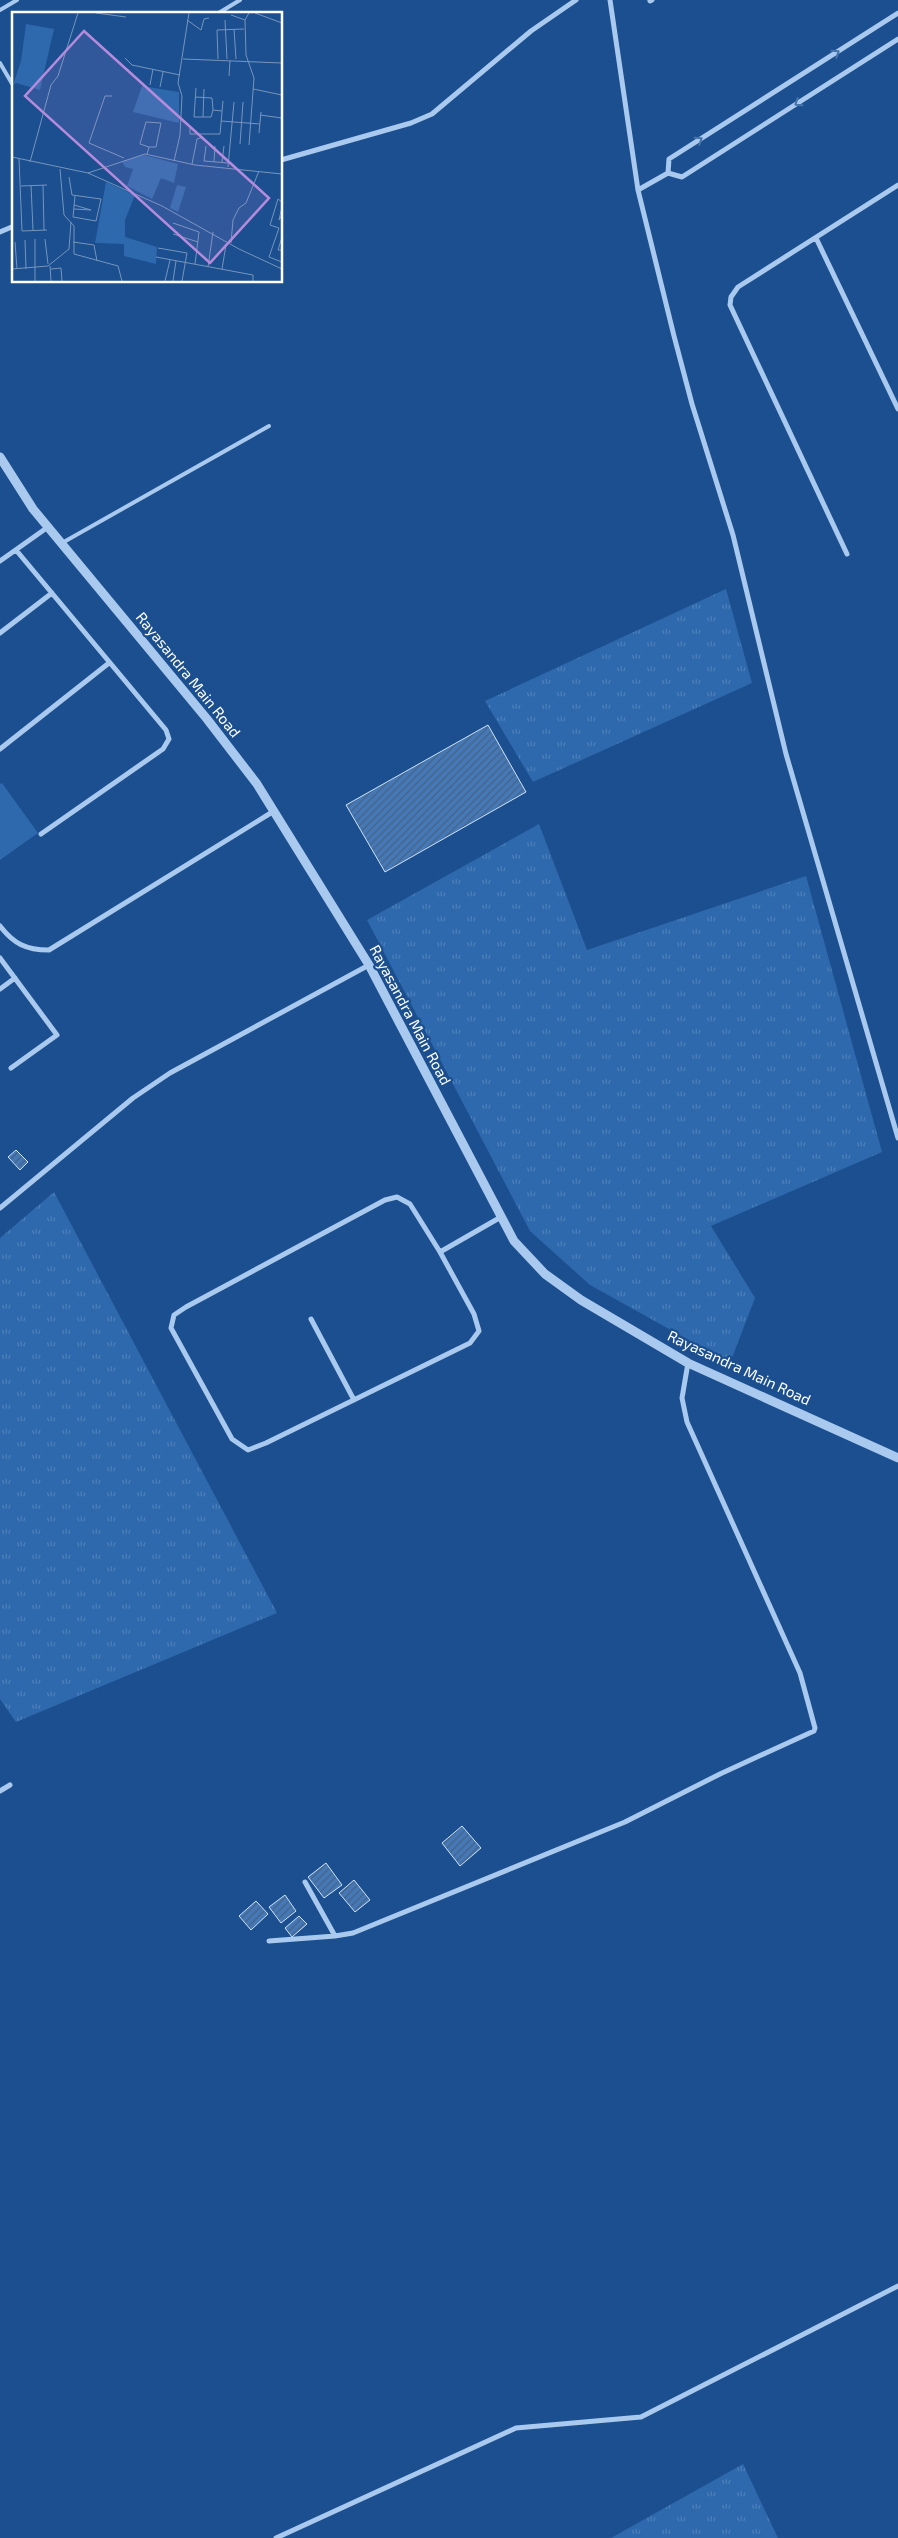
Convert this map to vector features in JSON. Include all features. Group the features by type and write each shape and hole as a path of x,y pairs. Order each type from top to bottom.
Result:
{"street":[{"path":"282,160 411,123 432,114 531,31 576,0"},
{"path":"610,0 638,190 692,404 733,535 786,754 898,1138"},
{"path":"668,173 669,159 898,13"},
{"path":"638,190 668,173 682,177 898,39"},
{"path":"847,554 730,305 731,297 738,287 898,185"},
{"path":"0,232 12,227"},
{"path":"816,238 898,409"},
{"name":"Rayasandra Main Road","path":"0,457 48,527 207,719 257,784 369,966 514,1241 546,1274 581,1300 688,1363 898,1458"},
{"path":"0,561 48,527"},
{"path":"16,550 166,730 169,739 163,749 41,834"},
{"path":"0,632 52,593"},
{"path":"0,749 110,663"},
{"path":"0,926 11,939 23,947 49,950 274,811"},
{"path":"0,958 57,1035 12,1068"},
{"path":"0,1208 133,1098 170,1073 369,966"},
{"path":"0,989 15,978"},
{"path":"397,1197 410,1204 440,1252 474,1314 479,1331 470,1343 266,1443 248,1450 232,1439 171,1328 174,1315 385,1200 397,1197"},
{"path":"440,1252 501,1217"},
{"path":"311,1319 354,1400"},
{"path":"269,1941 335,1936 374,1926 624,1822 720,1774 814,1731 815,1728 800,1673 688,1422 682,1398 688,1363"},
{"path":"0,1791 10,1785"},
{"path":"305,1882 335,1936"},
{"path":"276,2538 516,2428 641,2417 898,2286"}],"lane":[{"path":"0,10 17,0"},
{"path":"220,12 240,0"},
{"path":"0,63 12,84"},
{"path":"62,543 269,426"}],"green space":[{"path":"726,589 752,683 533,782 485,701"},
{"path":"2,783 38,833 0,860 0,784"},
{"path":"539,824 587,950 806,876 882,1152 711,1226 755,1298 730,1363 590,1285 530,1231 367,920"},
{"path":"54,1192 277,1613 16,1722 0,1699 0,1238"},
{"path":"743,2464 778,2538 611,2538"}],"building":[{"path":"488,725 526,792 385,872 346,805"},
{"path":"16,1150 28,1162 20,1170 8,1157"},
{"path":"462,1826 481,1848 460,1866 442,1843"},
{"path":"326,1863 342,1885 324,1898 308,1877"},
{"path":"354,1880 370,1900 355,1912 339,1893"},
{"path":"285,1895 296,1911 281,1923 269,1907"},
{"path":"256,1901 268,1914 251,1930 239,1916"},
{"path":"299,1916 307,1924 292,1937 285,1928"}]}
